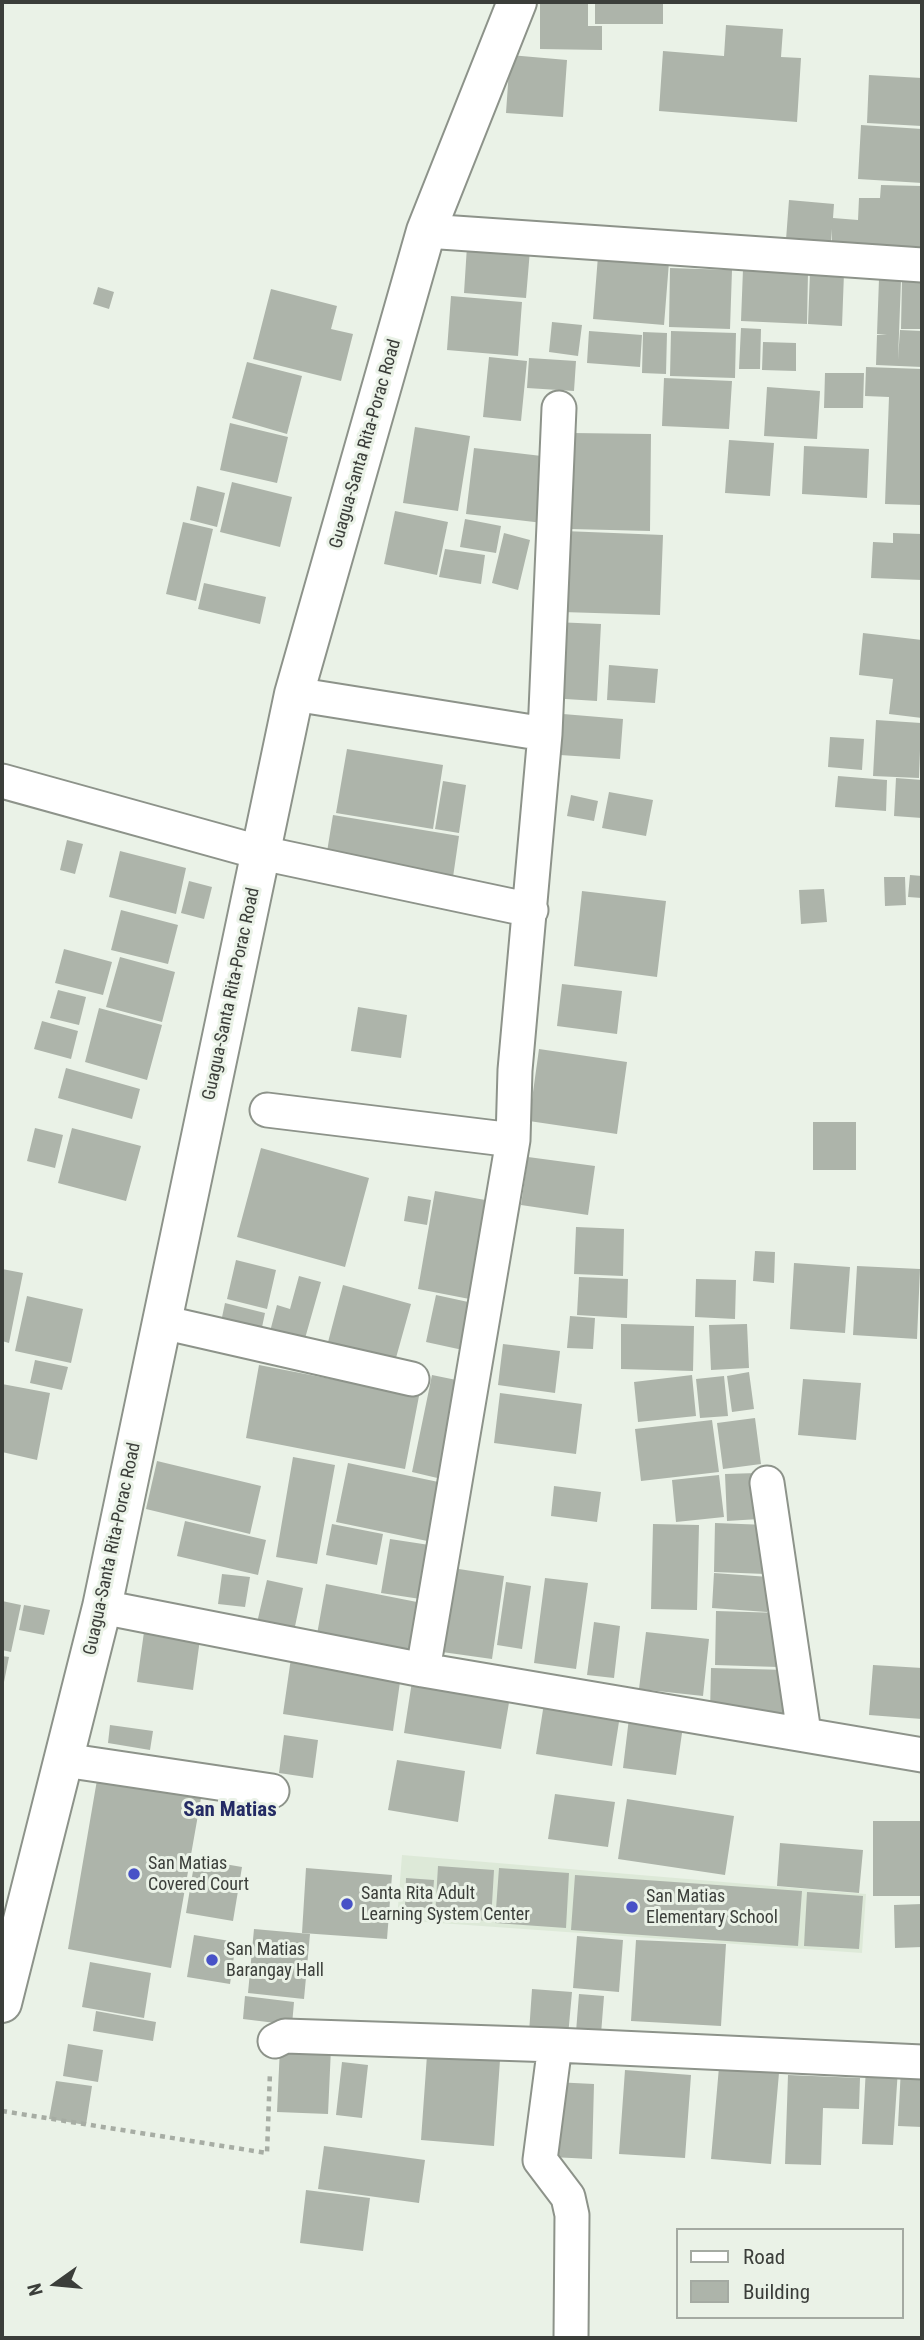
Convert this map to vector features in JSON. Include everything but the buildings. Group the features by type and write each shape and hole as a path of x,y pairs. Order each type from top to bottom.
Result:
{"main road":[{"name":"Guagua-Santa Rita-Porac Road","path":"2,2003 102,1607 295,694 426,231 517,2"}],"street":[{"path":"426,231 922,265"},
{"path":"423,1670 513,1140 515,1070 545,734 559,408"},
{"path":"295,694 545,734"},
{"path":"2,782 262,853 531,910"},
{"path":"267,1110 513,1140"},
{"path":"162,1322 412,1379"},
{"path":"767,1483 804,1733"},
{"path":"102,1607 423,1670 922,1755"},
{"path":"64,1760 272,1791"},
{"path":"275,2041 285,2036 922,2062"},
{"path":"555,2045 540,2160 568,2197 572,2215 571,2338"}],"path":[{"path":"2,2112 267,2153 270,2052 275,2041"}],"shaded area":[{"name":"San Matias Elementary School","path":"402,1855 866,1894 862,1953 397,1920"}],"place":[{"name":"San Matias Covered Court","path":"134,1874"},
{"name":"Santa Rita Adult Learning System Center","path":"347,1904"},
{"name":"San Matias Elementary School","path":"632,1907"},
{"name":"San Matias Barangay Hall","path":"212,1960"}],"district":[{"name":"San Matias","path":"230,1811"}]}
